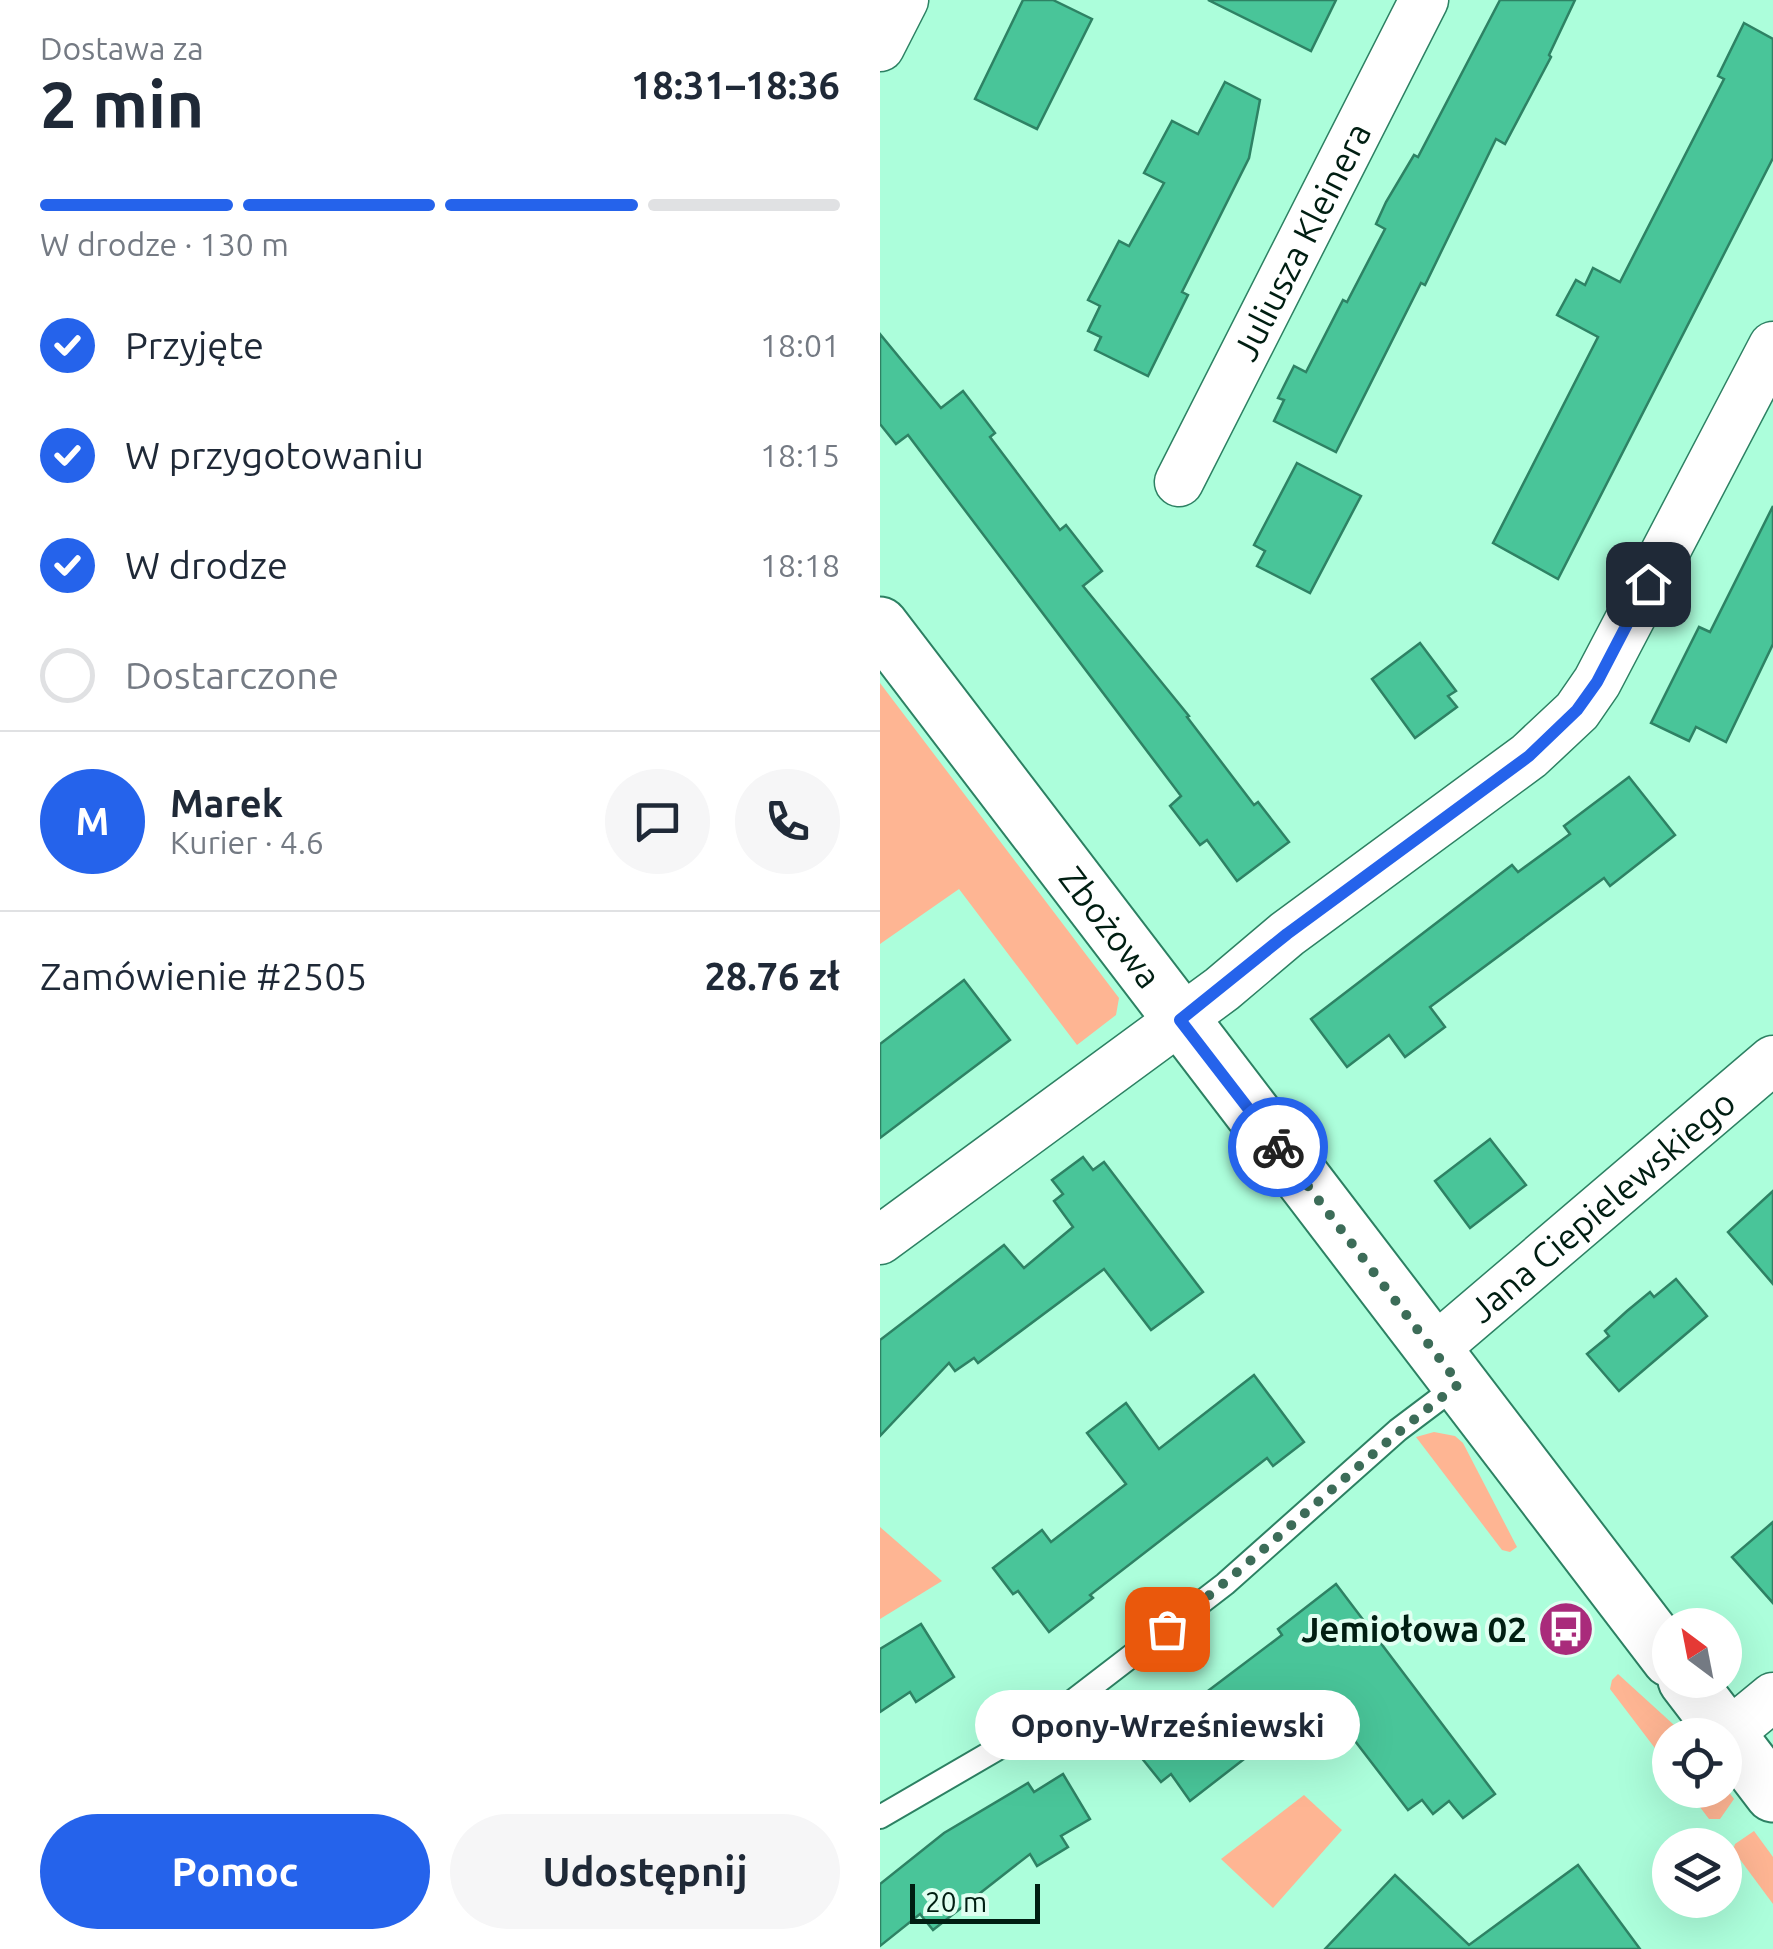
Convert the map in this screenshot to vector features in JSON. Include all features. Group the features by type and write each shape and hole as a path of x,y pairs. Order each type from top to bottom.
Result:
{"street":[{"path":"880,47 904,0"},
{"name":"Juliusza Kleinera","path":"1179,482 1424,0"},
{"path":"880,1240 1529,756 1577,710 1597,682 1773,346"},
{"name":"Zbożowa","path":"880,625 1652,1636"},
{"name":"Jana Ciepielewskiego","path":"1446,1367 1773,1060"},
{"path":"1742,1722 1773,1697"},
{"path":"1700,1698 1716,1718"},
{"path":"1742,1753 1773,1794"}],"lane":[{"path":"880,1817 1052,1717 1225,1584 1398,1430 1446,1367"}],"shaded area":[{"path":"880,683 1119,998 1116,1015 1077,1045 959,889 880,944"},
{"path":"1434,1432 1455,1436 1463,1443 1517,1547 1510,1552 1502,1550 1416,1437"},
{"path":"880,1527 942,1581 880,1619"},
{"path":"1618,1674 1666,1718 1652,1718 1652,1744 1610,1689"},
{"path":"1304,1795 1342,1830 1273,1908 1221,1859"},
{"path":"1701,1808 1728,1808 1720,1819 1709,1819"},
{"path":"1754,1831 1773,1857 1773,1904 1742,1862 1742,1839"}],"building":[{"path":"1023,0 1053,0 1092,19 1037,129 975,99"},
{"path":"1208,0 1336,0 1311,51"},
{"path":"1500,0 1575,0 1551,57 1505,144 1496,139 1425,285 1421,283 1336,452 1274,421 1284,400 1278,398 1294,366 1306,372 1343,300 1347,302 1385,229 1376,224 1386,202 1414,155 1418,157"},
{"path":"1744,23 1773,39 1773,158 1558,579 1493,543 1598,337 1557,315 1576,280 1585,285 1593,268 1620,282 1724,79 1718,76"},
{"path":"1225,82 1260,100 1249,158 1182,292 1188,295 1148,376 1095,350 1101,337 1088,331 1100,306 1088,300 1119,241 1129,246 1164,183 1144,173 1172,121 1198,134"},
{"path":"880,334 941,408 963,391 995,433 990,437 1060,530 1066,525 1102,571 1083,586 1189,716 1254,805 1258,802 1289,842 1237,881 1207,840 1200,845 1170,806 1181,796 908,435 896,444 880,424"},
{"path":"1297,463 1361,496 1310,593 1257,566 1265,551 1254,545"},
{"path":"1773,506 1773,644 1726,742 1696,727 1689,741 1651,723 1699,627 1710,632"},
{"path":"1420,643 1456,691 1448,696 1457,707 1415,738 1372,679"},
{"path":"1629,777 1675,835 1610,886 1604,878 1430,1007 1445,1027 1405,1057 1389,1035 1347,1067 1311,1019 1512,865 1518,872 1570,834 1564,826"},
{"path":"964,980 1010,1040 880,1138 880,1044"},
{"path":"1490,1139 1526,1185 1470,1228 1435,1181"},
{"path":"1083,1157 1093,1170 1104,1162 1203,1292 1151,1330 1104,1269 978,1363 974,1358 955,1371 949,1363 880,1436 880,1340 1004,1245 1024,1268 1073,1227 1054,1201 1063,1194 1052,1180"},
{"path":"1773,1191 1773,1284 1728,1232"},
{"path":"1676,1279 1707,1316 1619,1391 1587,1354 1609,1336 1605,1331 1627,1311 1650,1292 1654,1297"},
{"path":"1254,1375 1304,1442 1273,1466 1267,1458 1090,1595 1093,1598 1049,1632 1018,1591 1013,1594 993,1568 1042,1530 1051,1542 1126,1484 1087,1433 1126,1403 1159,1449"},
{"path":"1773,1522 1773,1603 1732,1557"},
{"path":"1336,1584 1495,1794 1463,1818 1449,1801 1433,1814 1422,1800 1408,1810 1332,1711 1321,1721 1311,1707 1190,1801 1171,1774 1161,1782 1136,1751 1187,1713 1184,1709 1282,1635 1278,1629"},
{"path":"921,1624 954,1677 916,1702 910,1692 880,1712 880,1649"},
{"path":"1063,1774 1090,1819 1061,1836 1068,1847 1037,1866 1030,1854 933,1930 920,1914 880,1946 880,1884 944,1833 1028,1783 1034,1792"},
{"path":"1578,1865 1640,1949 1325,1949 1395,1875 1469,1945"}],"way so far":[{"path":"1167,1629 1225,1584 1398,1430 1459,1384 1278,1147"}],"place":[{"name":"Opony-Wrześniewski","path":"1167,1629"},
{"name":"Jemiołowa 02","path":"1566,1629"}],"route":[{"path":"1278,1147 1180,1020 1287,934 1529,756 1577,710 1597,682 1648,584"}]}
